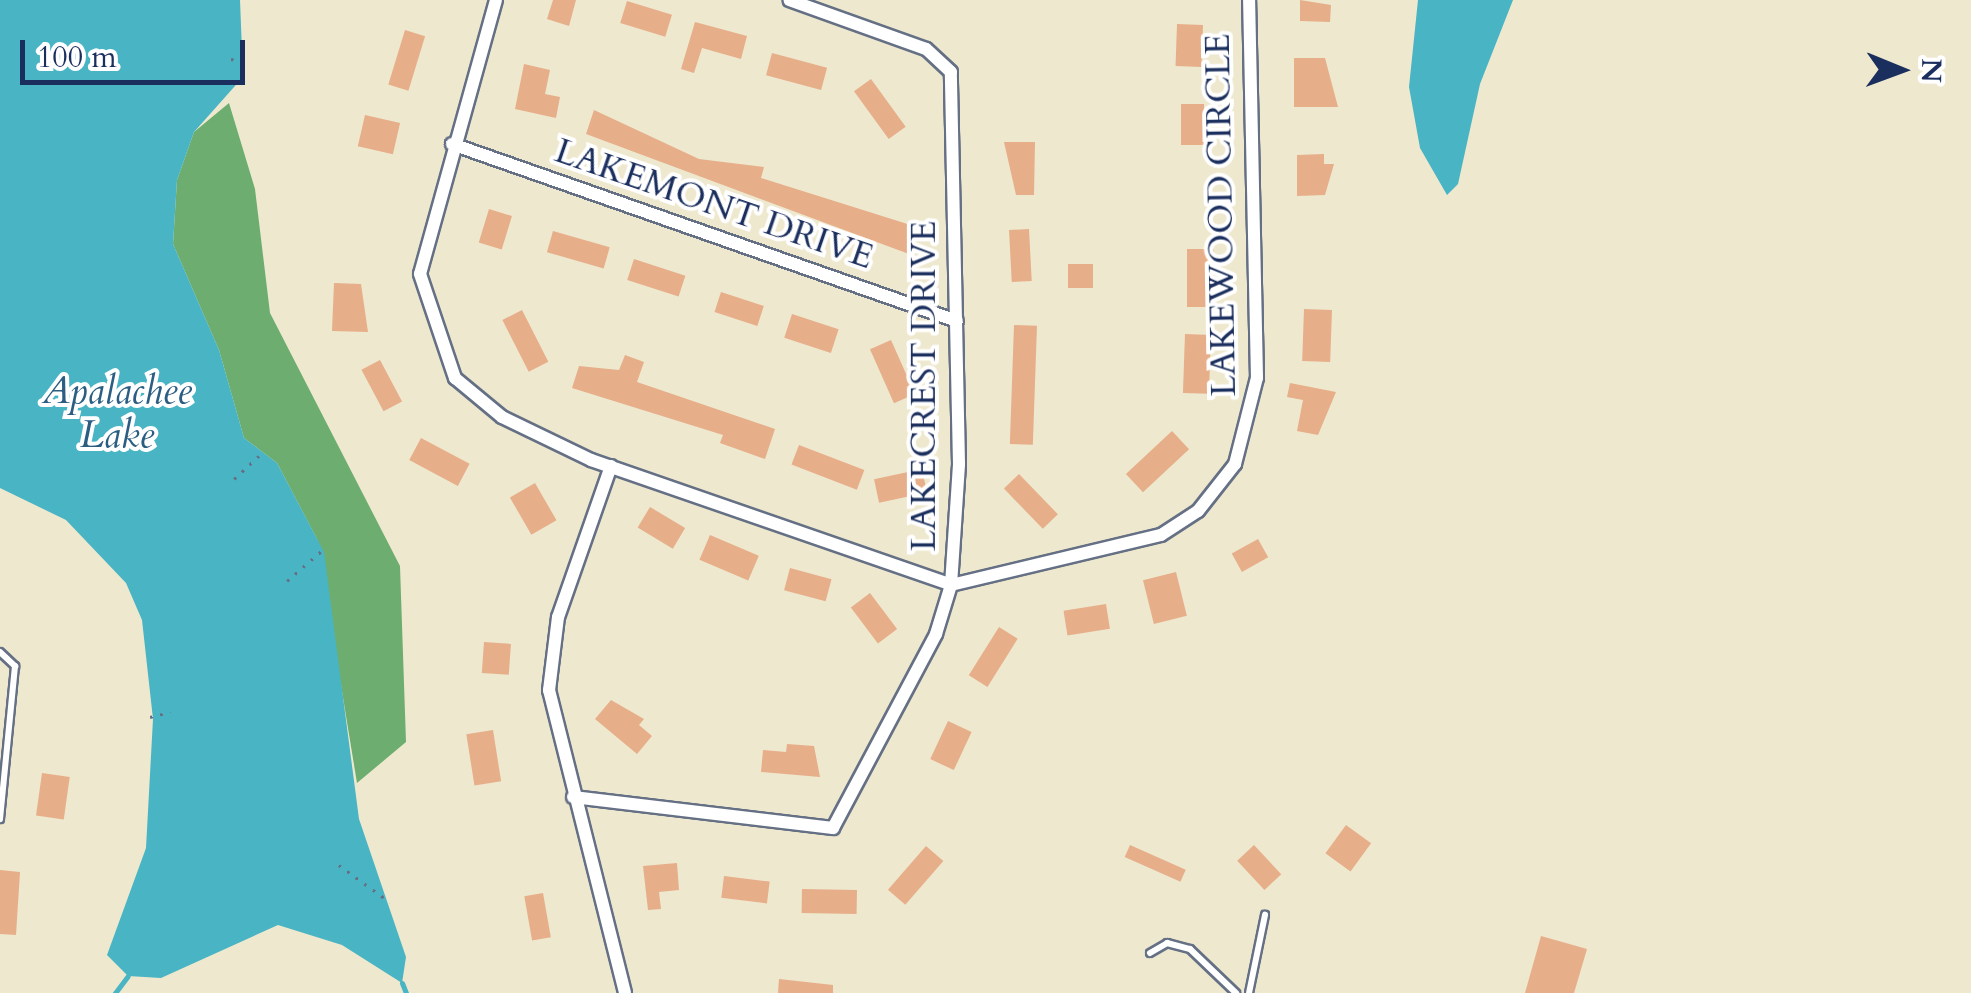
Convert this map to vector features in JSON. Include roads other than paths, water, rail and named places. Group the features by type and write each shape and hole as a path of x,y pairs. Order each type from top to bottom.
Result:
{"street":[{"path":"496,0 452,144 420,274 446,364 502,417 610,466 951,585"},
{"name":"LAKECREST DRIVE","path":"573,797 833,828 928,650 951,585 958,321 948,66 790,0"},
{"name":"LAKEWOOD CIRCLE","path":"951,585 1161,536 1198,512 1234,464 1257,378 1249,0"},
{"name":"LAKEMONT DRIVE","path":"452,144 958,321"},
{"path":"610,466 550,653 552,717 625,993"}],"lane":[{"path":"0,652 15,666 0,819"},
{"path":"1250,993 1265,915"},
{"path":"1150,953 1167,943 1190,949 1236,993"}],"water":[{"name":"Apalachee Lake","path":"0,0 240,0 243,77 194,132 177,180 173,244 219,350 244,438 277,463 324,552 359,819 406,957 402,983 342,945 278,925 161,978 128,976 107,955 146,848 153,719 142,620 126,583 66,520 0,488"},
{"path":"1418,0 1513,0 1480,84 1458,184 1447,195 1420,148 1409,87"}],"waterway":[{"path":"115,993 128,976"},
{"path":"402,983 406,993"}]}
